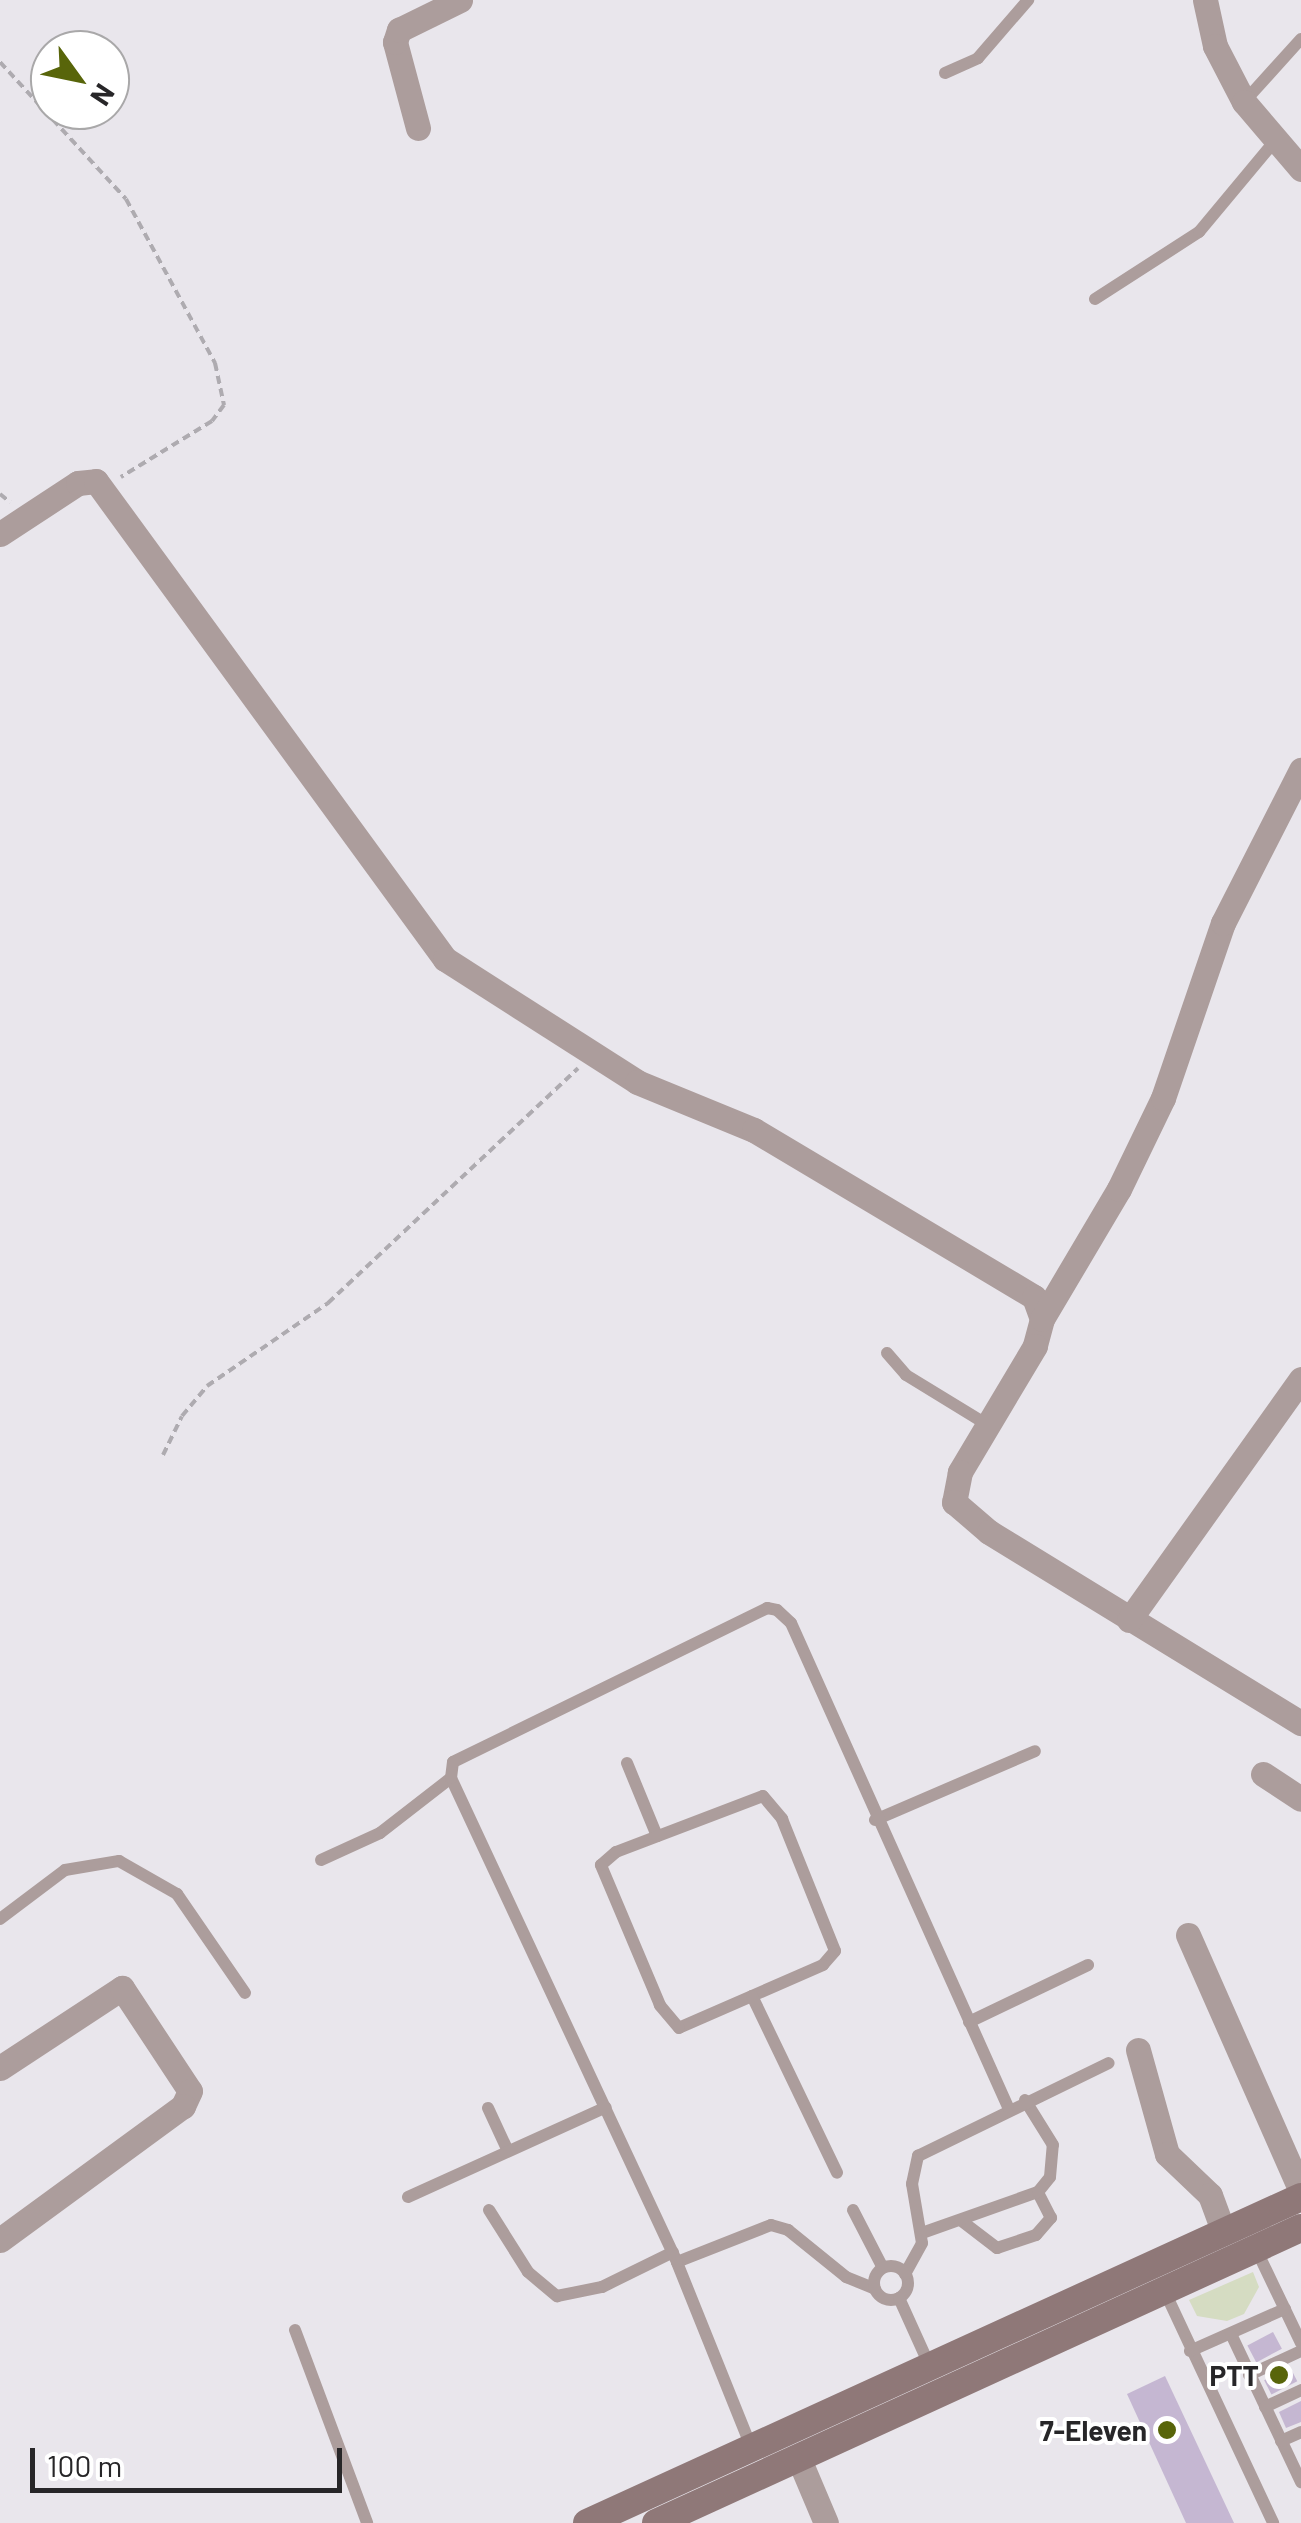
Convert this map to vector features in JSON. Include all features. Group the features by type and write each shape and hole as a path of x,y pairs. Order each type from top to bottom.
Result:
{"main road":[{"path":"586,2523 752,2452 1301,2194"},
{"path":"656,2523 1301,2228"}],"street":[{"path":"418,128 396,42 399,30 460,0"},
{"path":"1206,0 1215,46 1244,102 1274,142 1301,169"},
{"path":"0,534 78,483 96,480 422,933 471,979 671,1099 718,1112 805,1158 1025,1289 1042,1319"},
{"path":"1301,770 1222,922 1163,1098 1119,1189 1042,1319 1027,1361 960,1472 954,1502 989,1532 1301,1724"},
{"path":"1129,1620 1301,1379"},
{"path":"1264,1774 1301,1798"},
{"path":"1188,1935 1301,2194"},
{"path":"0,2068 122,1988 190,2090 183,2106 0,2240"},
{"path":"1138,2050 1167,2154 1210,2195 1224,2233"},
{"path":"800,2459 826,2523"}],"lane":[{"path":"945,73 978,58 1028,0"},
{"path":"1244,102 1301,39"},
{"path":"1096,299 1198,232 1274,142"},
{"path":"888,1352 906,1375 988,1425"},
{"path":"752,2452 675,2257 451,1778 453,1762 468,1750 766,1608 790,1622 875,1820 1008,2107"},
{"path":"875,1820 1035,1750"},
{"path":"628,1763 658,1836"},
{"path":"322,1860 380,1833 451,1778"},
{"path":"752,1797 772,1803 835,1951 822,1965 679,2028 668,2021 601,1872 606,1858 658,1836 752,1797"},
{"path":"0,1919 65,1870 118,1861 178,1894 245,1993"},
{"path":"969,2022 1088,1965"},
{"path":"752,1996 837,2173"},
{"path":"489,2210 528,2272 557,2296 574,2298 675,2257 771,2225 788,2230 846,2277 876,2290 885,2299 899,2298 908,2287 905,2274 920,2254 922,2234 912,2184 918,2156 1008,2107 1108,2063"},
{"path":"922,2234 1038,2192 1050,2177 1053,2145 1025,2100"},
{"path":"408,2197 606,2107"},
{"path":"488,2108 508,2151"},
{"path":"963,2222 997,2248 1036,2234 1051,2218 1038,2192"},
{"path":"853,2210 884,2268 905,2274"},
{"path":"1256,2249 1301,2343"},
{"path":"876,2290 884,2268"},
{"path":"1164,2292 1273,2523"},
{"path":"899,2298 931,2369"},
{"path":"1190,2351 1285,2309"},
{"path":"295,2330 367,2523"},
{"path":"1231,2334 1301,2482"},
{"path":"1249,2375 1301,2350"},
{"path":"1265,2406 1301,2390"},
{"path":"1281,2441 1301,2432"}],"path":[{"path":"0,62 126,199 215,364 224,405 212,422 104,487"},
{"path":"163,1456 182,1416 208,1386 340,1293 592,1054"}],"green space":[{"path":"1253,2272 1259,2287 1244,2314 1227,2321 1197,2316 1189,2300"}],"building":[{"path":"1273,2332 1282,2349 1256,2362 1247,2346"},
{"path":"1290,2367 1297,2381 1271,2394 1264,2380"},
{"path":"1165,2376 1234,2523 1186,2523 1127,2394"},
{"path":"1301,2401 1301,2422 1286,2428 1279,2412"}],"place":[{"name":"PTT","path":"1279,2375"},
{"name":"7-Eleven","path":"1167,2430"}]}
